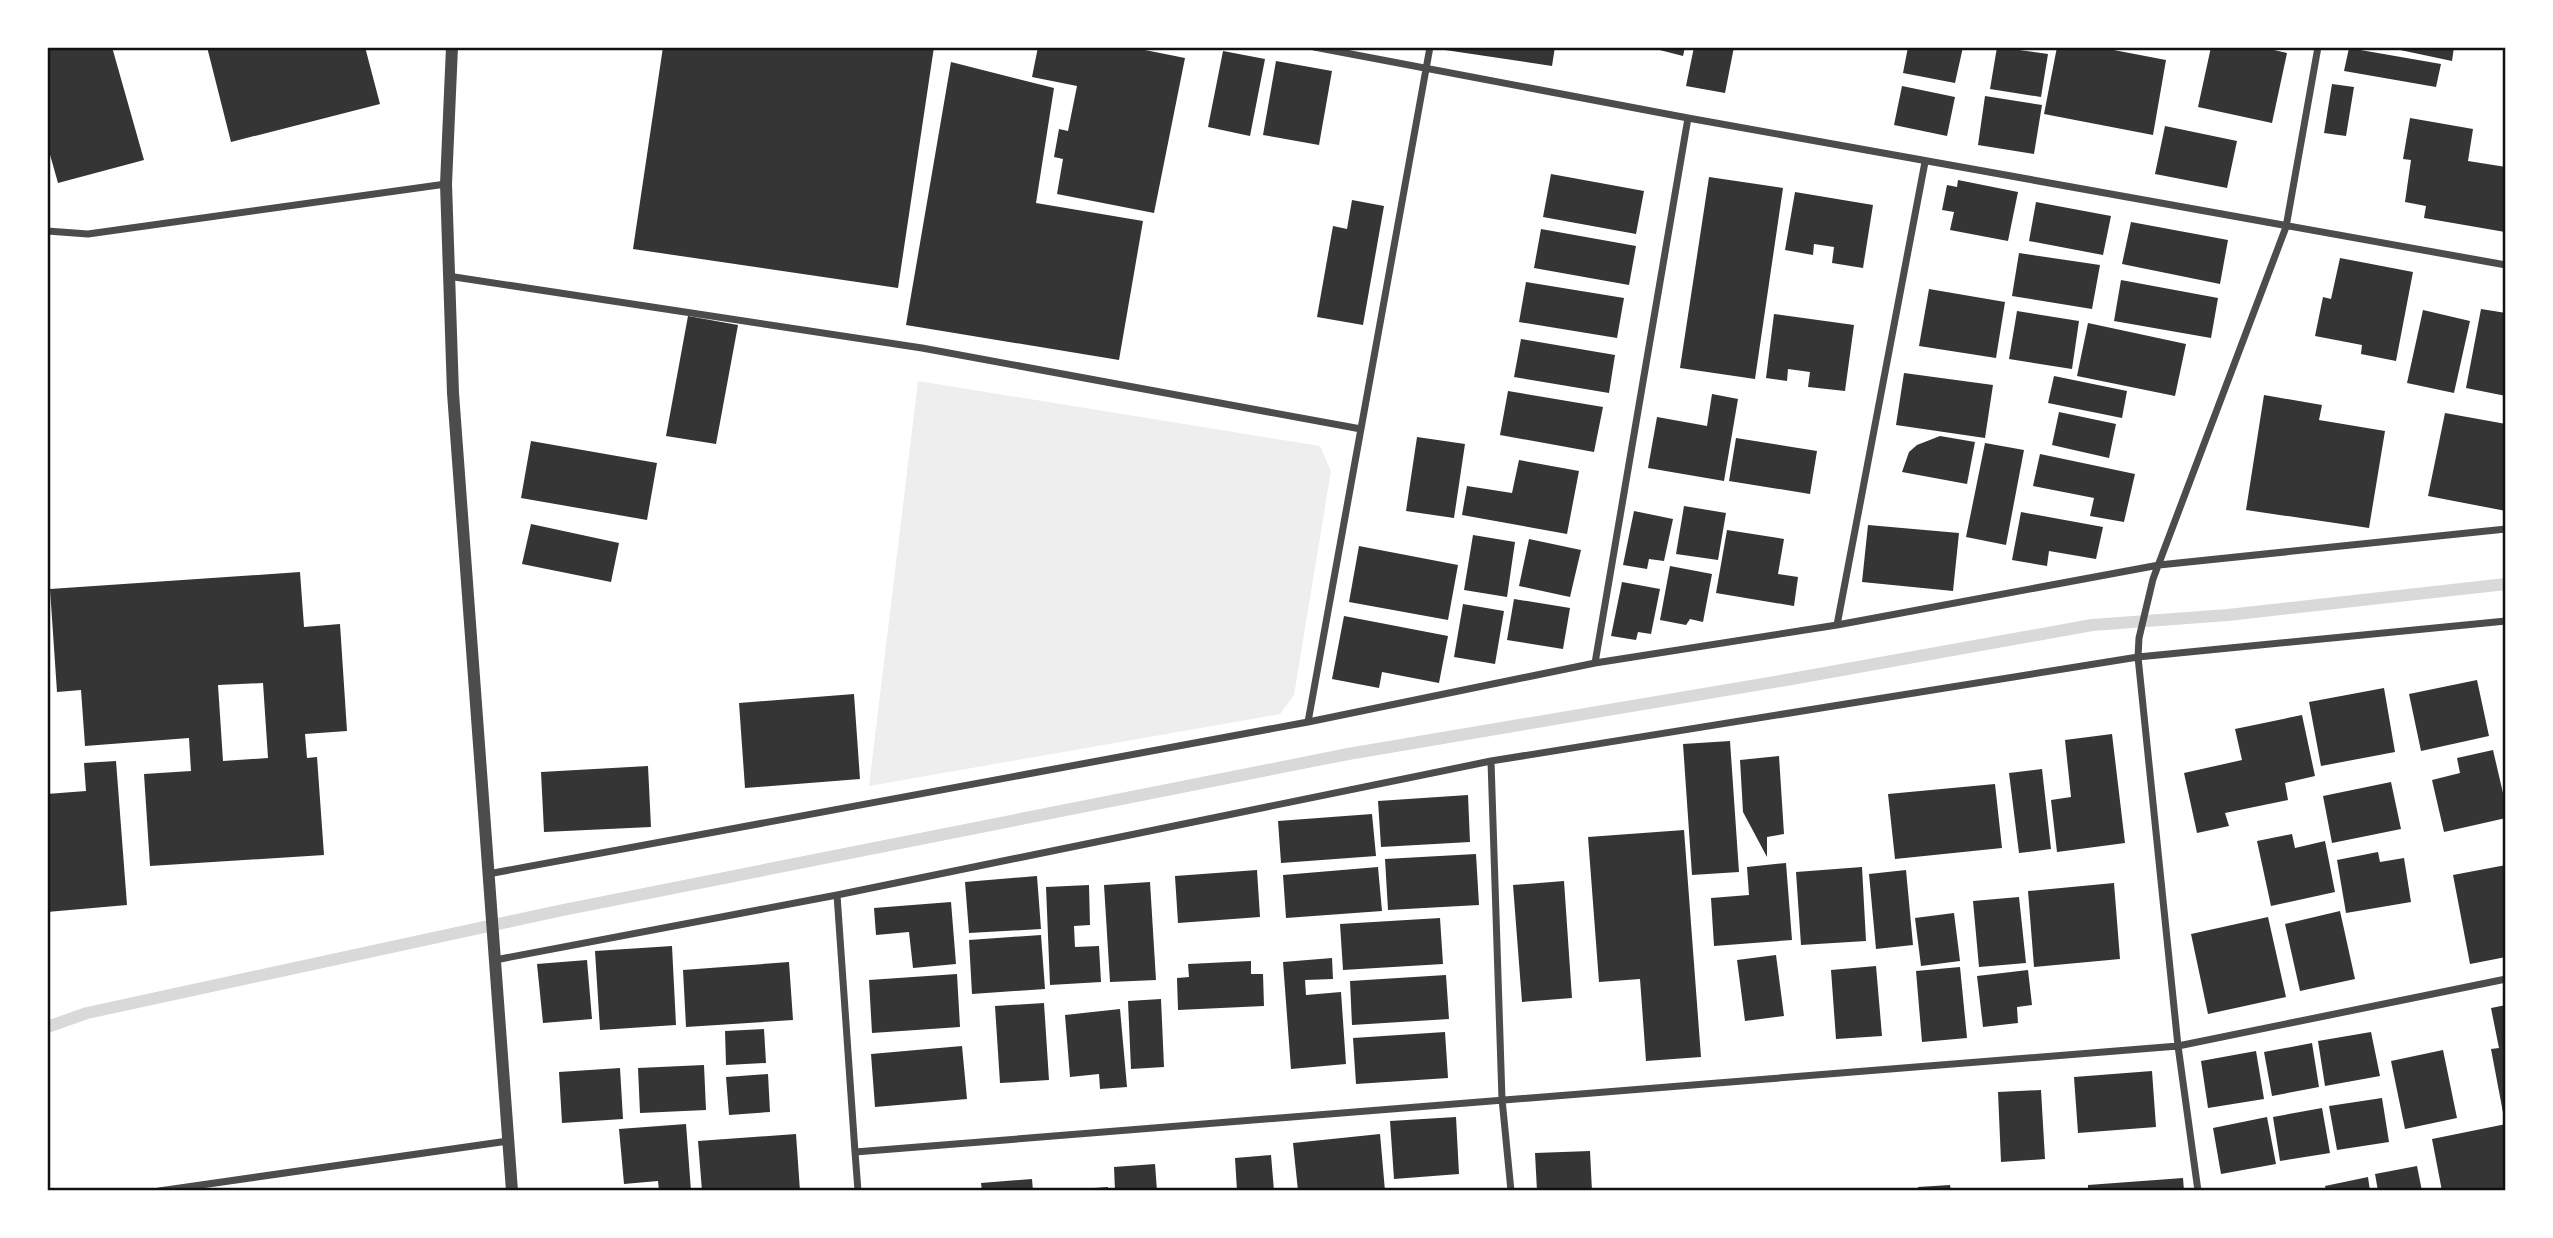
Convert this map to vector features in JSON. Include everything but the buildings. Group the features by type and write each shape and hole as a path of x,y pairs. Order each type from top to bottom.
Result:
{"street":[{"path":"452,47 446,184 453,393 512,1191"},
{"path":"1314,47 1925,162 2506,265"},
{"path":"1308,722 1430,47"},
{"path":"2198,1191 2178,1046 2138,657 2139,638 2153,579 2286,227 2318,47"},
{"path":"1595,663 1688,118"},
{"path":"1837,625 1925,162"},
{"path":"47,231 88,233 446,184"},
{"path":"448,276 922,348 1361,429"},
{"path":"489,880 1308,722 1595,663 1837,625 2159,565 2506,529"},
{"path":"495,960 837,895 1491,761 2138,657 2506,621"},
{"path":"1491,761 1502,1098 1511,1191"},
{"path":"837,895 858,1191"},
{"path":"855,1152 1502,1098 2178,1046 2506,979"},
{"path":"159,1191 509,1141"}],"shaded area":[{"path":"918,381 1320,446 1331,471 1294,695 1280,714 869,786"}],"waterway":[{"path":"47,1027 87,1013 563,910 1348,754 2092,625 2228,615 2506,584"}]}
